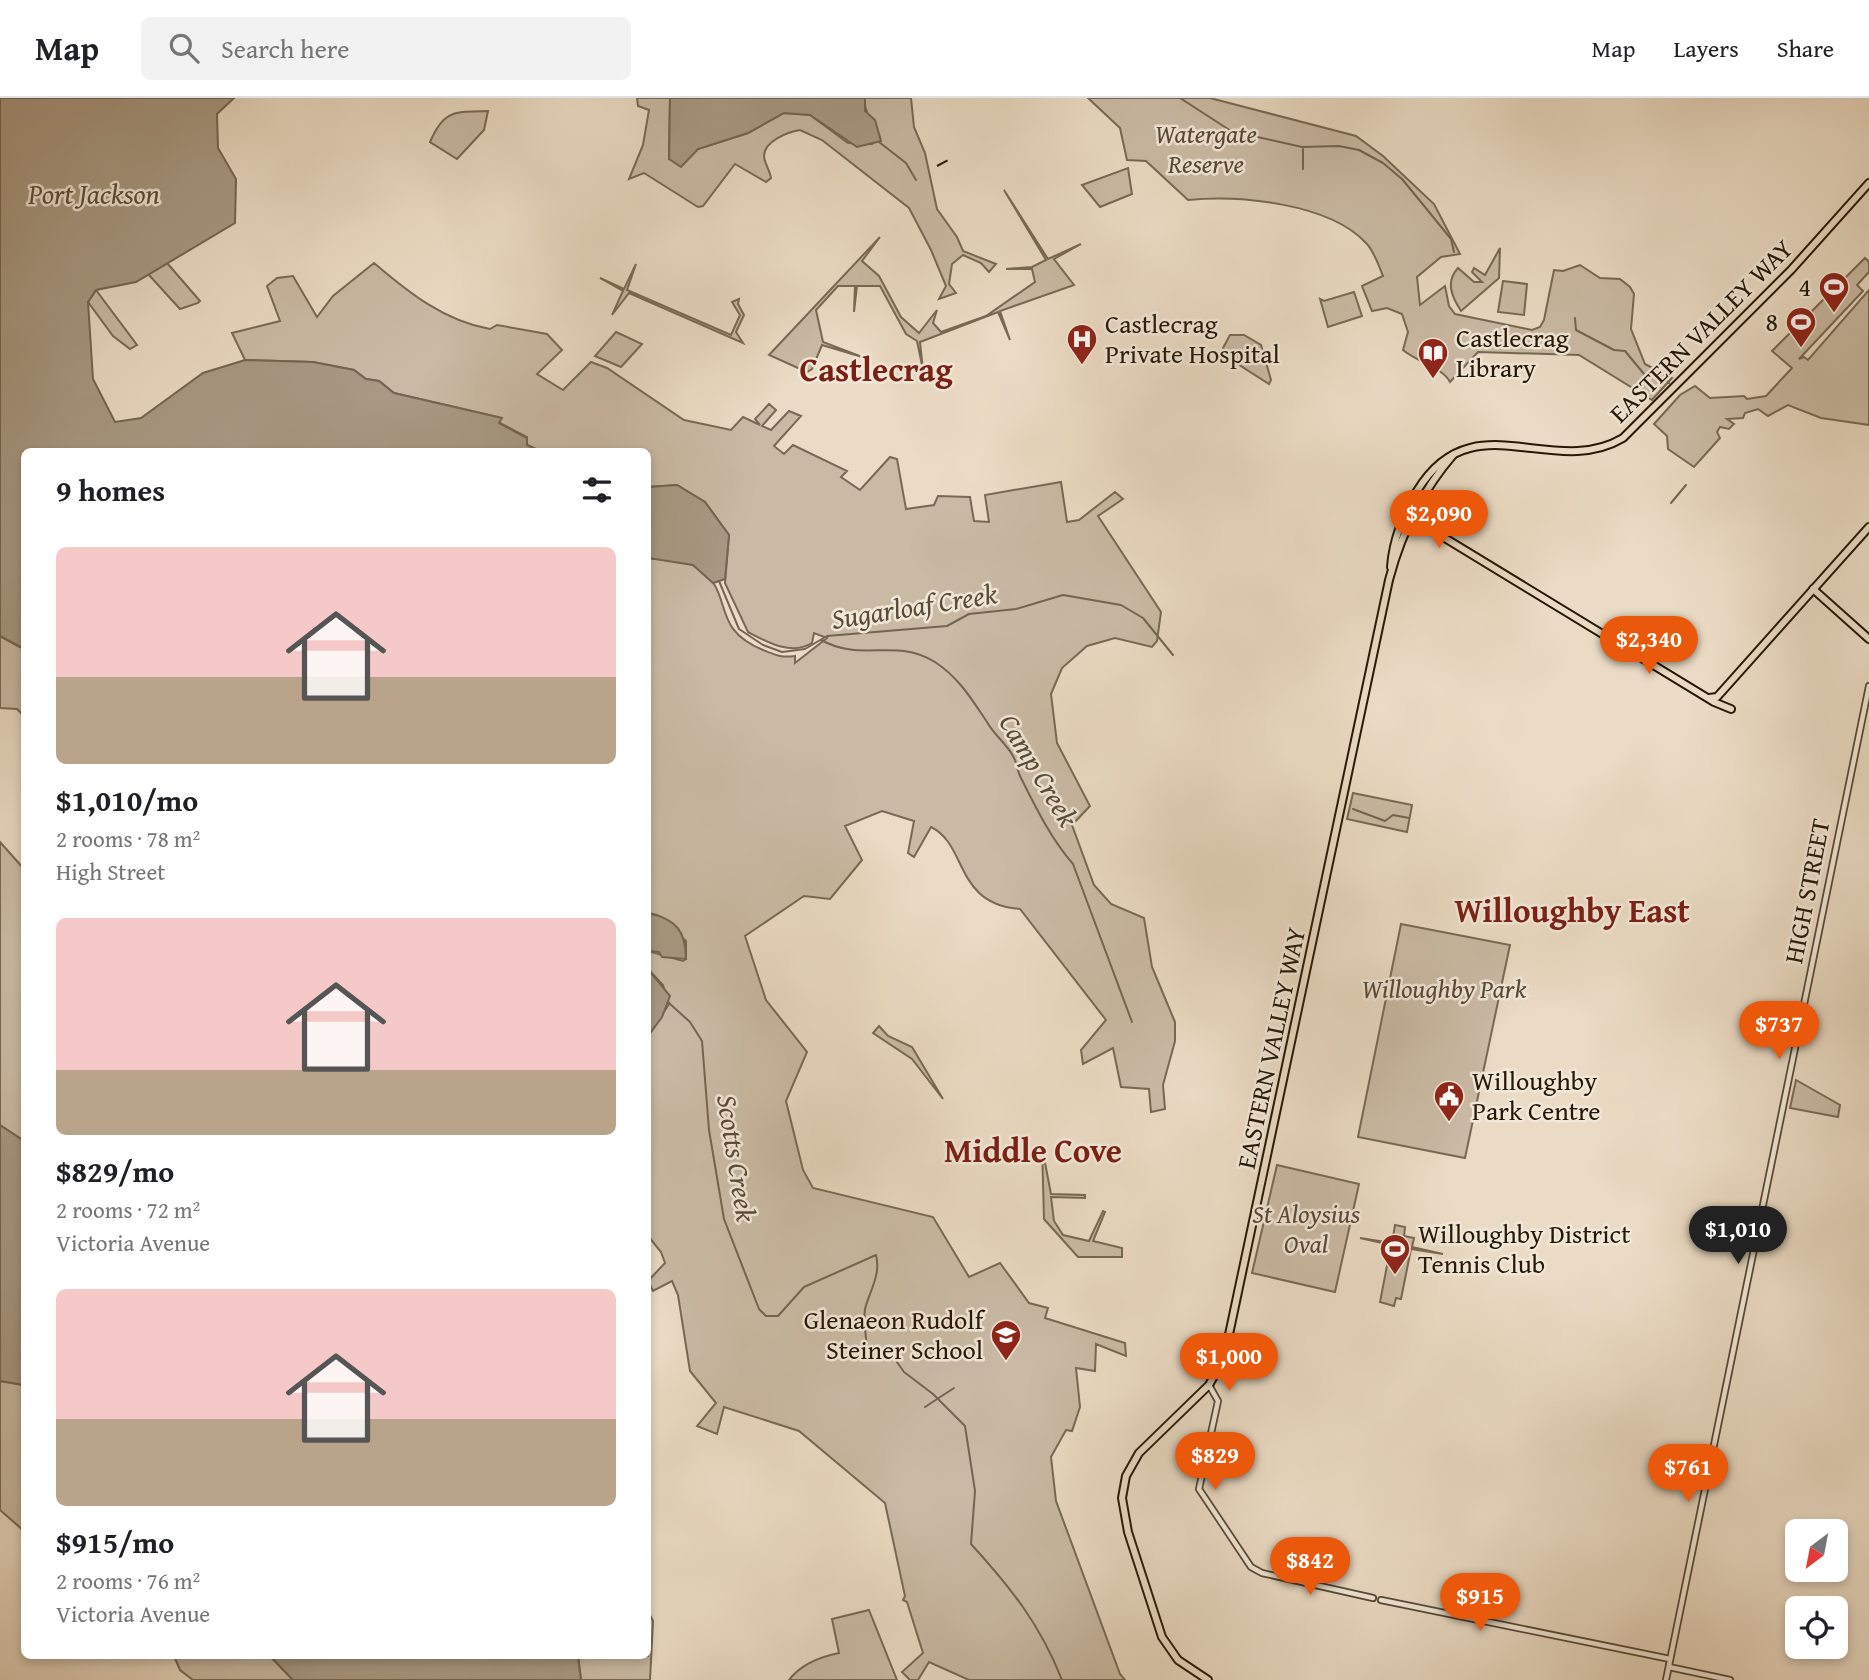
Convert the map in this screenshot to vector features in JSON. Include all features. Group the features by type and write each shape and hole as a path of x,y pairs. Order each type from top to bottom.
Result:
{"main road":[{"name":"EASTERN VALLEY WAY","path":"1208,1680 1178,1661 1162,1637 1128,1532 1122,1498 1126,1476 1139,1453 1209,1385 1222,1363 1391,572 1394,541 1405,513 1433,469 1470,447 1491,443 1588,451 1623,438 1647,418 1791,270 1869,183"},
{"name":"EASTERN VALLEY WAY","path":"1391,572 1412,518 1433,479 1453,456"},
{"path":"1412,518 1724,704 1720,692"},
{"path":"1706,695 1720,692 1869,527"},
{"path":"1813,589 1869,639"},
{"path":"1706,695 1720,692"}],"street":[{"path":"1405,513 1412,518"},
{"name":"HIGH STREET","path":"1666,1680 1869,686"},
{"path":"1209,1385 1218,1401 1199,1489 1251,1567 1262,1573 1373,1598 1376,1602 1381,1600 1670,1659"},
{"path":"1669,1667 1730,1680"}],"green space":[{"path":"637,98 670,98 669,159 689,158 698,149 748,133 784,113 810,115 848,143 872,144 880,137 867,113 865,98 911,98 914,127 925,153 937,209 957,237 963,251 996,264 989,272 981,263 963,255 952,264 949,284 956,293 939,299 946,286 909,208 822,140 800,130 783,135 768,146 764,156 771,178 766,182 735,164 703,206 698,207 644,173 629,179 643,145 649,110 638,106"},
{"name":"Watergate Reserve","path":"1088,98 1210,98 1356,136 1383,156 1434,204 1460,254 1441,257 1417,277 1420,305 1445,286 1449,306 1455,314 1532,330 1540,327 1544,320 1554,270 1563,271 1580,265 1600,278 1620,279 1630,287 1634,294 1631,329 1645,364 1672,378 1652,400 1579,355 1478,352 1450,382 1441,372 1403,350 1408,332 1402,314 1387,308 1372,311 1362,286 1383,276 1369,246 1350,229 1307,210 1282,205 1232,199 1188,200 1146,161 1127,160 1120,128"},
{"path":"488,111 484,130 457,159 430,142 440,123 452,114"},
{"path":"1128,168 1132,194 1100,207 1082,185"},
{"path":"1004,190 1048,259 1081,244 1054,259 1074,285 1000,311 1010,340 998,312 920,342 923,370 917,341 906,334 880,286 857,286 854,312 855,286 838,286 816,310 823,342 862,357 822,345 812,369 807,372 769,355 880,237 862,261 879,276 901,317 919,333 937,310 933,323 941,332 986,316 1035,282 1032,269 1006,269 1032,267 1046,260"},
{"path":"1500,248 1499,278 1461,311 1451,289 1454,273 1458,268 1474,282 1482,282 1472,272 1474,268 1485,275"},
{"path":"1865,258 1869,262 1869,272 1857,285 1863,291 1799,359 1804,357 1808,360 1869,290 1869,425 1821,418 1788,405 1768,416 1758,409 1745,413 1743,418 1727,419 1734,424 1729,429 1720,427 1717,432 1720,438 1694,467 1668,449 1667,436 1654,424 1680,395 1695,386 1710,398 1744,396 1747,399 1766,396 1792,368 1772,351"},
{"path":"167,263 200,301 198,303 180,309 148,274"},
{"path":"374,263 414,295 457,319 490,329 497,325 547,334 562,350 537,374 563,390 591,362 607,368 684,420 731,430 743,417 760,425 755,419 769,404 776,410 762,426 771,430 789,411 801,416 774,446 784,454 793,445 847,471 841,477 860,490 890,457 897,459 906,509 934,505 938,496 970,497 974,521 989,522 985,495 1061,482 1067,522 1079,520 1115,492 1123,499 1098,516 1161,612 1157,641 1152,647 1115,638 1087,646 1062,668 1051,694 1057,743 1090,806 1072,825 1094,885 1111,904 1144,918 1152,967 1175,1022 1175,1041 1163,1085 1165,1109 1151,1112 1149,1089 1121,1087 1113,1048 1083,1064 1081,1050 1106,1020 1020,909 999,905 983,897 973,886 943,835 931,827 914,857 908,853 914,821 882,811 845,826 862,860 830,899 804,896 745,936 766,1000 807,1052 786,1101 803,1170 813,1188 933,1217 969,1277 1000,1263 1029,1303 1048,1308 1045,1318 1125,1343 1126,1356 1096,1344 1095,1371 1076,1368 1080,1407 1072,1431 1066,1430 1051,1457 1056,1501 1120,1674 1125,1680 969,1680 929,1662 918,1680 910,1680 902,1672 923,1653 907,1602 903,1600 905,1596 885,1503 799,1431 724,1407 717,1434 697,1426 716,1403 690,1371 678,1295 672,1281 653,1291 651,1287 651,1278 665,1263 661,1252 651,1240 651,1031 669,1004 663,985 651,972 651,952 683,961 686,959 686,941 657,915 651,914 651,558 696,567 716,587 735,631 763,650 779,656 795,656 795,663 827,638 814,633 812,643 804,647 788,648 748,632 725,583 729,535 705,502 677,485 651,487 651,448 534,448 527,445 527,437 498,422 501,418 394,393 379,381 366,379 354,370 313,362 245,360 232,333 280,321 267,286 277,278 293,276 317,317 333,296"},
{"path":"636,264 627,290 731,335 740,315 732,302 739,299 738,304 744,315 736,332 743,343 629,293 612,315 623,291 600,278 624,289"},
{"path":"1503,281 1527,284 1524,315 1498,312"},
{"path":"96,290 137,345 130,349 113,336 88,302"},
{"path":"1354,292 1362,316 1328,327 1320,299 1324,301"},
{"path":"616,332 642,344 621,367 595,356"},
{"path":"1230,335 1244,335 1261,345 1271,380 1269,384 1230,359 1223,348"},
{"path":"0,636 21,647 21,713 17,709 0,708"},
{"path":"1353,793 1412,805 1407,832 1347,819"},
{"path":"0,842 21,866 21,1139 0,1125"},
{"name":"Willoughby Park","path":"1401,924 1510,945 1465,1158 1358,1137"},
{"path":"879,1026 888,1036 912,1047 943,1099 912,1059 873,1033"},
{"path":"1796,1080 1840,1105 1838,1117 1790,1108"},
{"path":"1042,1147 1051,1194 1085,1195 1085,1198 1051,1197 1054,1221 1063,1235 1089,1241 1103,1211 1105,1212 1093,1241 1122,1248 1122,1257 1078,1257 1044,1219"},
{"name":"St Aloysius Oval","path":"1277,1165 1359,1184 1335,1292 1252,1273"},
{"name":"Willoughby District Tennis Club","path":"1395,1225 1405,1227 1404,1236 1414,1238 1412,1247 1443,1254 1411,1249 1401,1299 1396,1298 1394,1306 1380,1302 1391,1245 1360,1238 1392,1243"},
{"path":"0,1381 21,1384 21,1528 0,1510"},
{"path":"869,1610 897,1680 789,1680 811,1662 839,1653 832,1619"},
{"path":"651,1617 653,1621 650,1680 581,1680 578,1659 651,1659"},
{"path":"175,1659 273,1659 293,1680 193,1680 180,1670"}],"water":[{"name":"Port Jackson","path":"0,98 234,98 217,114 218,148 236,179 235,223 136,282 96,290 88,302 93,379 115,422 141,418 203,373 245,360 313,362 354,370 366,379 379,381 394,393 502,418 499,423 527,438 527,445 534,448 21,448 21,647 0,636"},
{"path":"670,98 865,98 865,111 875,120 881,141 857,147 810,115 784,113 748,133 698,149 681,167 669,159"},
{"path":"677,485 705,502 729,535 725,579 713,583 693,565 651,558 651,487"},
{"path":"651,914 666,919 678,928 684,941 686,959 662,957 659,952 651,951"},
{"path":"651,973 670,996 662,1017 651,1032"},
{"path":"0,1125 21,1139 21,1384 0,1381"},
{"path":"273,1659 578,1659 581,1680 293,1680"}],"waterway":[{"path":"1180,98 1231,131 1302,147 1339,146 1359,150 1383,163 1402,179 1451,239 1454,252"},
{"path":"879,142 906,163 916,180"},
{"path":"1303,149 1303,169"},
{"path":"1575,318 1576,330 1614,350 1625,351 1644,374 1665,379 1669,383"},
{"path":"1671,503 1686,485"},
{"name":"Sugarloaf Creek","path":"719,581 739,629 763,645 782,652 805,649 827,636 947,626 969,614 1016,609 1063,595 1121,605 1143,618 1173,655"},
{"name":"Camp Creek","path":"821,640 851,650 906,651 920,655 943,668 964,689 1010,751 1044,822 1073,864 1132,1022"},
{"name":"Sugarloaf Creek","path":"1353,809 1385,821 1393,815 1409,818"},
{"name":"Scotts Creek","path":"669,1003 690,1022 702,1041 709,1130 724,1219 759,1309 766,1316 778,1316 804,1287 876,1255 876,1276 864,1314 867,1348 892,1355 904,1372 933,1394 965,1426 975,1491 971,1544 999,1576 1034,1624 1062,1680"},
{"name":"Scotts Creek","path":"925,1407 954,1388"}],"railway":[{"path":"937,166 948,160 957,161"}],"place":[{"name":"4","path":"1834,314"},
{"name":"8","path":"1801,349"},
{"name":"Castlecrag Private Hospital","path":"1082,366"},
{"name":"Castlecrag Library","path":"1433,380"},
{"name":"Willoughby Park Centre","path":"1449,1123"},
{"name":"Willoughby District Tennis Club","path":"1395,1276"},
{"name":"Glenaeon Rudolf Steiner School","path":"1006,1362"}],"district":[{"name":"Castlecrag","path":"876,369"},
{"name":"Willoughby East","path":"1572,910"},
{"name":"Middle Cove","path":"1033,1150"}]}
